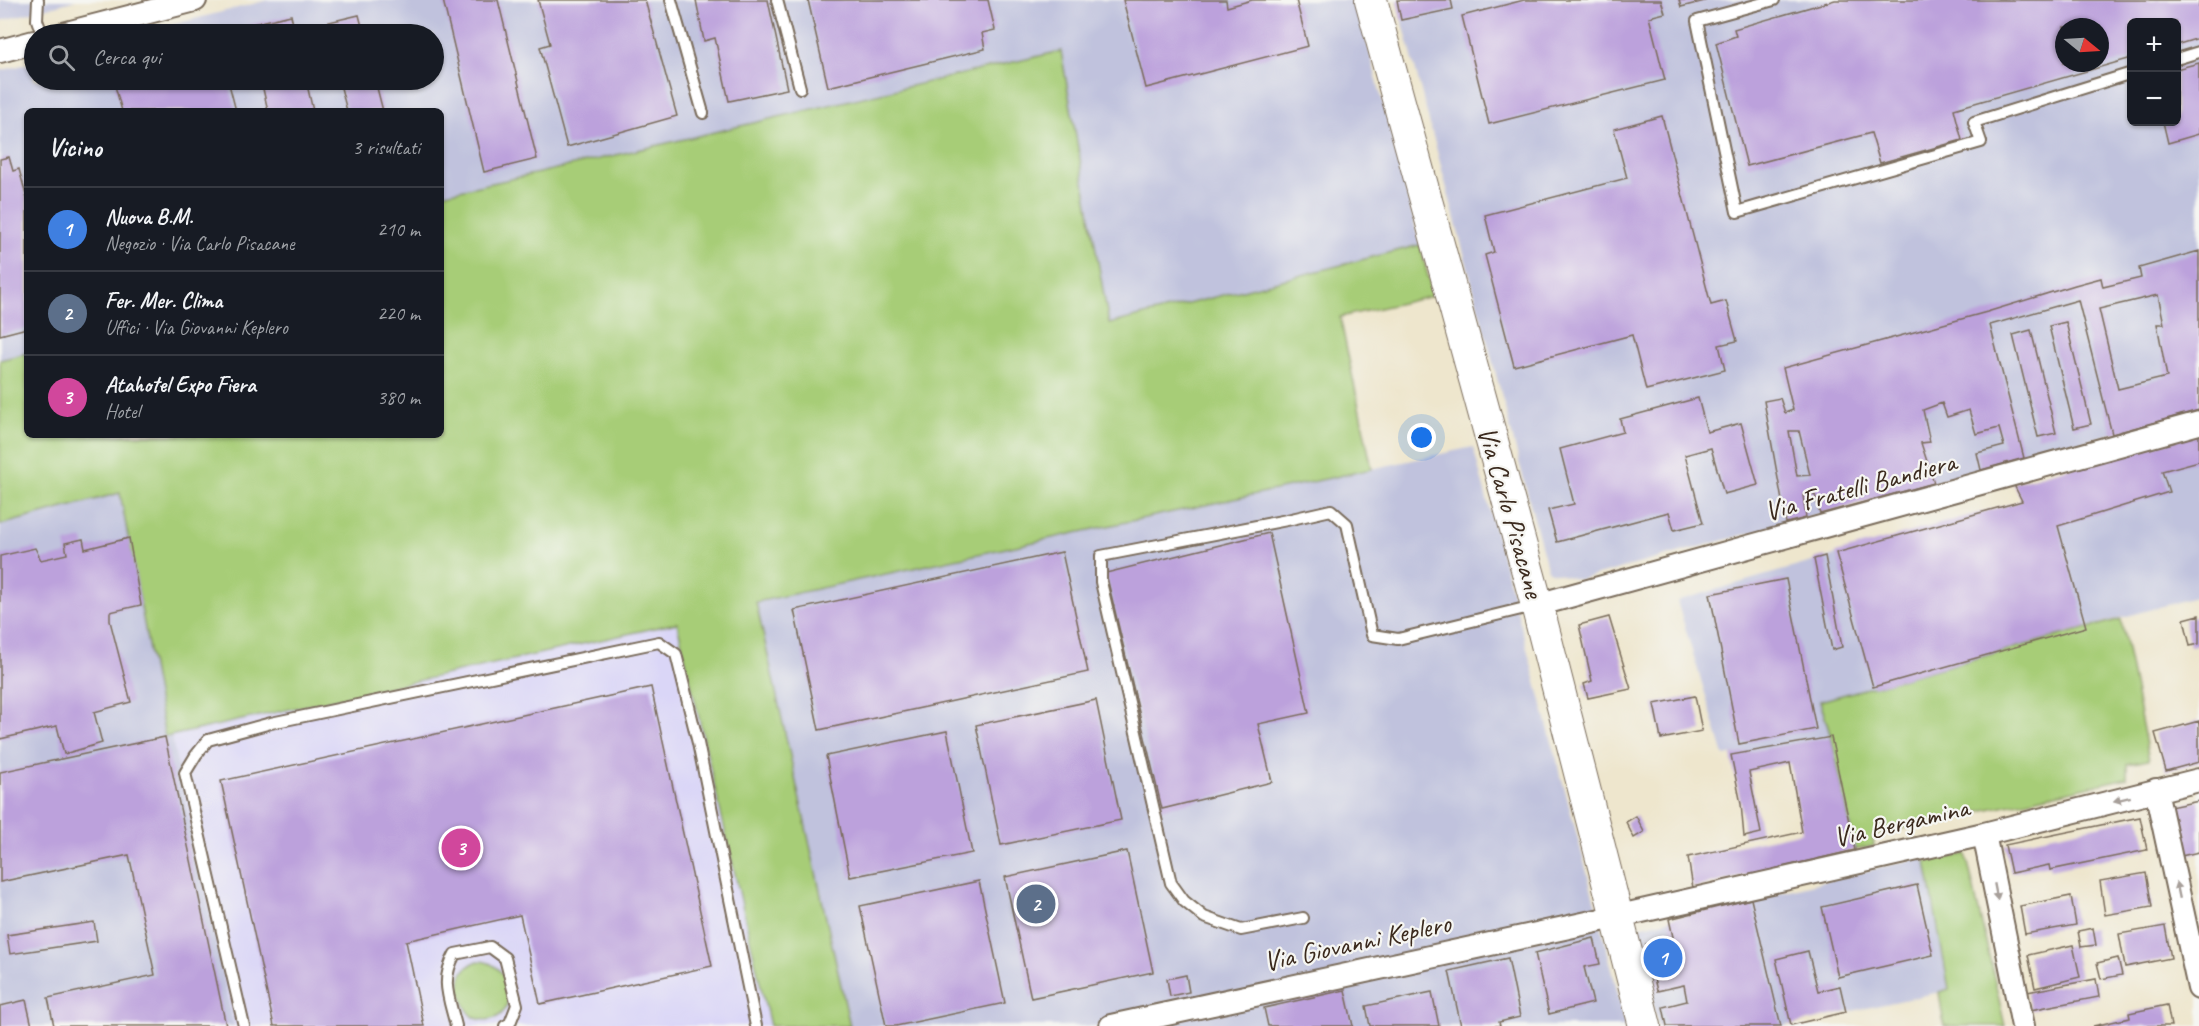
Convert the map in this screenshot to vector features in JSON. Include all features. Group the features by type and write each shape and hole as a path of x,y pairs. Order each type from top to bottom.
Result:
{"street":[{"path":"102,24 195,0"},
{"name":"Via Carlo Pisacane","path":"1371,0 1537,606 1645,1026"},
{"path":"0,51 24,45"},
{"name":"Via Fratelli Bandiera","path":"1537,606 2199,423"},
{"name":"Via Bergamina","path":"1616,917 1984,834 2199,780"},
{"path":"2156,790 2199,988"},
{"path":"1984,834 2023,1026"},
{"name":"Via Giovanni Keplero","path":"1111,1026 1616,917"}],"lane":[{"path":"38,0 39,24"},
{"path":"671,0 703,113"},
{"path":"777,0 800,88"},
{"path":"1774,0 1697,21 1737,212 1981,142 1974,123 2127,75"},
{"path":"2181,57 2199,52"},
{"path":"1303,918 1241,930 1204,917 1184,901 1171,883 1101,582 1101,556 1331,510 1347,524 1372,635 1398,639 1537,606"},
{"path":"244,1026 185,773 208,740 271,723 659,642 676,654 698,743 756,1026"},
{"path":"456,1026 446,982 448,966 455,954 490,947 505,958 517,1005 510,1023 506,1026"}],"shaded area":[{"path":"0,0 76,0 0,21"},
{"path":"268,0 1356,0 1420,245 1109,324 1061,52 444,193 444,108 24,108 24,354 0,360 0,71 24,65 24,90 444,90 444,24 176,24"},
{"path":"1397,0 2199,0 2199,410 1579,580 1548,571"},
{"path":"2199,433 2199,596 1821,701 1831,737 1724,756 1677,601 2022,501"},
{"path":"1473,447 1626,1026 850,1026 756,602"},
{"path":"120,492 165,736 171,735 234,1026 0,1026 0,525"},
{"path":"677,622 770,1026 234,1026 171,735"},
{"path":"1923,857 1926,862 1949,990 1784,1026 1658,1026 1636,928"}],"green space":[{"path":"1061,51 1109,324 1420,245 1433,296 1340,317 1372,469 756,602 850,1026 770,1026 677,623 165,737 120,493 0,525 0,360 24,354 24,438 444,438 444,193"},
{"path":"2121,619 2149,760 2127,764 2127,778 1873,835 1874,846 1855,850 1831,737 1820,701"},
{"path":"1966,854 2005,1026 1944,1026 1939,992 1949,989 1926,862"},
{"path":"478,961 489,963 498,969 508,988 506,1007 501,1015 492,1019 480,1020 472,1016 462,998 461,975 467,967"}],"building":[{"path":"443,0 498,0 537,159 484,172"},
{"path":"538,0 645,0 677,116 567,147 540,47 550,44"},
{"path":"696,0 768,0 787,89 729,101 715,38 704,41"},
{"path":"808,0 988,0 995,30 982,33 985,49 828,87"},
{"path":"1123,0 1226,0 1227,7 1252,0 1296,0 1308,46 1146,88"},
{"path":"1397,0 1451,0 1453,9 1401,20"},
{"path":"1524,0 1661,0 1665,13 1649,17 1665,80 1489,124 1462,16"},
{"path":"1679,0 1705,0 1705,1 1681,7"},
{"path":"1835,0 2199,0 2199,38 2181,43 2181,18 2127,18 2127,59 2109,65 2109,18 2055,18 2055,72 2083,72 1954,109 1962,140 1880,163 1871,133 1747,166 1716,43 1736,36 1734,29"},
{"path":"291,15 293,24 252,24"},
{"path":"359,15 361,24 325,24"},
{"path":"2199,63 2199,134 2168,143 2164,126 2181,126 2181,68"},
{"path":"116,90 231,90 235,108 121,108"},
{"path":"263,90 308,90 312,108 267,108"},
{"path":"342,90 378,90 382,108 346,108"},
{"path":"1662,116 1711,305 1726,301 1737,341 1719,345 1725,370 1646,390 1632,335 1514,366 1485,255 1494,252 1485,215 1627,178 1614,129"},
{"path":"9,157 13,171 19,169 24,188 24,329 0,335 0,159"},
{"path":"2199,251 2199,410 2112,434 2078,300 1990,325 2024,458 1981,470 1977,453 2004,446 1999,428 1976,434 1969,410 1947,417 1942,403 1923,410 1930,442 1921,443 1934,483 1820,514 1815,495 1803,495 1806,518 1786,523 1764,401 1780,398 1785,413 1793,410 1783,368 2101,278 2103,287 2141,278 2139,268","holes":["2158,295 2164,324 2157,324 2167,377 2118,389 2099,309","1789,431 1799,431 1810,475 1797,476"]},
{"path":"2066,322 2091,424 2074,428 2049,326"},
{"path":"2031,330 2056,433 2038,437 2013,335"},
{"path":"1698,398 1707,432 1741,423 1758,485 1724,494 1711,448 1685,455 1703,523 1674,530 1669,512 1557,542 1548,510 1574,504 1560,449 1623,432 1620,419"},
{"path":"2199,433 2199,461 2162,471 2169,492 2058,526 2086,627 1873,687 1836,553 2022,501 2013,483"},
{"path":"1269,533 1309,713 1258,724 1272,782 1162,809 1106,573"},
{"path":"129,538 141,605 110,612 110,621 131,702 94,712 102,743 64,754 57,726 0,739 0,556 35,548 41,560 67,554 65,543 83,539 85,549"},
{"path":"1062,552 1088,672 819,730 794,610"},
{"path":"1825,556 1842,647 1832,650 1814,559"},
{"path":"1786,579 1816,729 1739,744 1710,594"},
{"path":"2199,615 2199,644 2190,646 2184,619"},
{"path":"1609,617 1631,689 1588,698 1584,684 1592,681 1579,625"},
{"path":"651,687 712,966 540,1004 520,915 406,941 424,1026 274,1026 221,781"},
{"path":"1695,696 1702,731 1661,739 1654,704"},
{"path":"1096,700 1121,820 1001,845 976,725"},
{"path":"2199,721 2199,762 2166,771 2155,733"},
{"path":"947,731 972,853 850,877 826,756"},
{"path":"165,737 226,1026 54,1026 48,998 155,975 129,855 0,882 0,772"},
{"path":"1831,737 1855,850 1693,888 1688,857 1802,832 1790,763 1749,772 1761,833 1744,837 1741,804 1731,755"},
{"path":"2199,801 2199,852 2181,856 2170,807"},
{"path":"1636,816 1644,832 1634,838 1626,822"},
{"path":"2140,817 2147,850 2050,870 2049,865 2011,873 2005,845"},
{"path":"1127,851 1153,972 1031,998 1005,877"},
{"path":"2146,873 2152,907 2105,915 2100,881"},
{"path":"979,881 1005,1003 896,1026 886,1026 860,906"},
{"path":"1917,885 1933,955 1838,977 1822,907"},
{"path":"2071,896 2076,925 2025,934 2020,906"},
{"path":"1751,899 1781,1026 1667,1026 1663,1007 1687,1001 1684,985 1657,991 1646,944 1673,937 1669,919"},
{"path":"94,922 97,941 10,954 7,935"},
{"path":"2165,926 2171,958 2125,967 2119,934"},
{"path":"2093,928 2096,945 2081,947 2078,931"},
{"path":"1594,938 1600,964 1584,967 1593,1003 1549,1014 1535,953"},
{"path":"2073,945 2080,977 2035,988 2028,955"},
{"path":"1808,951 1818,991 1840,986 1846,1012 1791,1025 1776,959"},
{"path":"1508,958 1520,1017 1499,1022 1500,1026 1461,1026 1449,971"},
{"path":"2118,958 2122,975 2101,979 2097,963"},
{"path":"1186,975 1189,992 1170,996 1167,979"},
{"path":"2096,979 2099,997 2030,1010 2027,992"},
{"path":"1345,990 1353,1026 1268,1026 1264,1008"},
{"path":"1432,992 1439,1026 1370,1026 1366,1006"},
{"path":"26,1000 32,1026 0,1026 0,1006"},
{"path":"2167,1005 2171,1026 2093,1026 2130,1018 2129,1013"}],"place":[{"name":"Atahotel Expo Fiera","path":"461,848"},
{"name":"Fer. Mer. Clima","path":"1036,904"},
{"name":"Nuova B.M.","path":"1663,958"}]}
